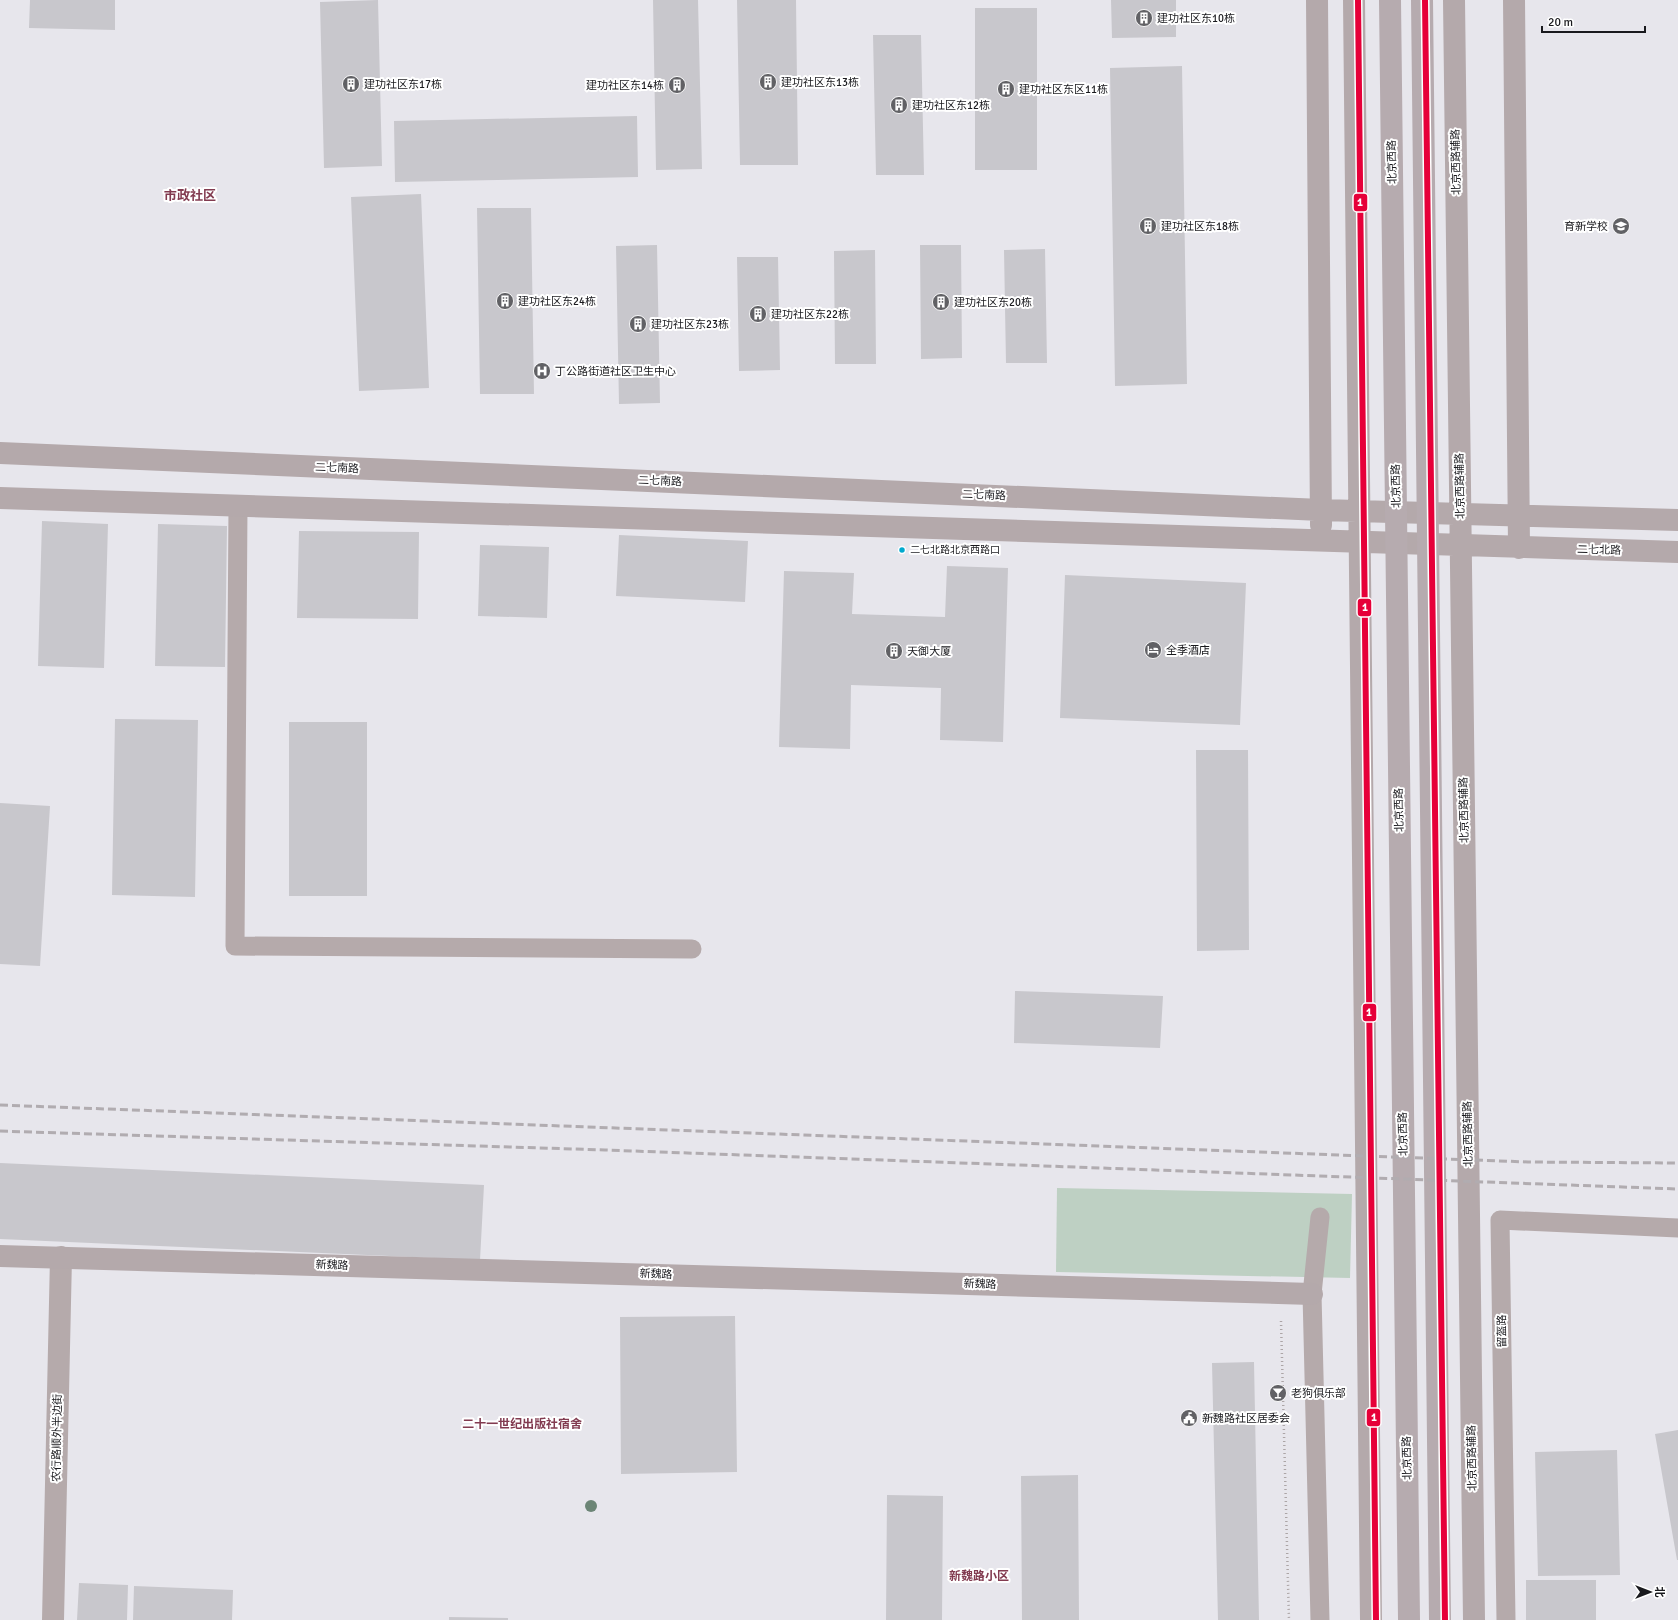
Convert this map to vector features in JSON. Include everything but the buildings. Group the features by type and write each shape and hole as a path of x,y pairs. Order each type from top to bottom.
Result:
{"main road":[{"path":"0,498 1321,541 1318,0"},
{"path":"1354,0 1371,1620"},
{"name":"北京西路","path":"1390,0 1409,1620"},
{"path":"1422,0 1440,1620"},
{"name":"北京西路辅路","path":"1454,0 1474,1620"},
{"path":"1514,0 1519,548"},
{"name":"二七南路","path":"0,453 1321,510 1519,517"},
{"path":"1519,517 1678,520"},
{"name":"二七北路","path":"1321,541 1678,552"},
{"name":"新魏路","path":"0,1256 1312,1294"}],"street":[{"name":"农行路顺外半边街","path":"54,1620 61,1257"}],"lane":[{"path":"238,506 235,946 692,949"},
{"path":"1320,1217 1312,1294 1320,1620"},
{"name":"留盔路","path":"1506,1620 1500,1220 1678,1228"}],"path":[{"path":"1280,1293 1288,1620"}],"green space":[{"path":"1057,1188 1352,1194 1350,1278 1056,1272"}],"railway":[{"path":"0,1105 1528,1162 1678,1163"},
{"path":"0,1131 605,1150 1678,1189"}],"transit line":[{"name":"1","path":"1358,0 1376,1620"},
{"name":"1","path":"1425,0 1445,1620"}],"place":[{"name":"建功社区东10栋","path":"1144,18"},
{"name":"建功社区东13栋","path":"768,82"},
{"name":"建功社区东17栋","path":"351,84"},
{"name":"建功社区东14栋","path":"677,85"},
{"name":"建功社区东区11栋","path":"1006,89"},
{"name":"建功社区东12栋","path":"899,105"},
{"name":"建功社区东18栋","path":"1148,226"},
{"name":"育新学校","path":"1621,226"},
{"name":"建功社区东24栋","path":"505,301"},
{"name":"建功社区东20栋","path":"941,302"},
{"name":"建功社区东22栋","path":"758,314"},
{"name":"建功社区东23栋","path":"638,324"},
{"name":"丁公路街道社区卫生中心","path":"542,371"},
{"name":"二七北路北京西路口","path":"902,550"},
{"name":"全季酒店","path":"1153,650"},
{"name":"天御大厦","path":"894,651"},
{"name":"老狗俱乐部","path":"1278,1393"},
{"name":"新魏路社区居委会","path":"1189,1418"}],"district":[{"name":"市政社区","path":"190,196"},
{"name":"二十一世纪出版社宿舍","path":"522,1424"},
{"name":"新魏路小区","path":"979,1576"}]}
